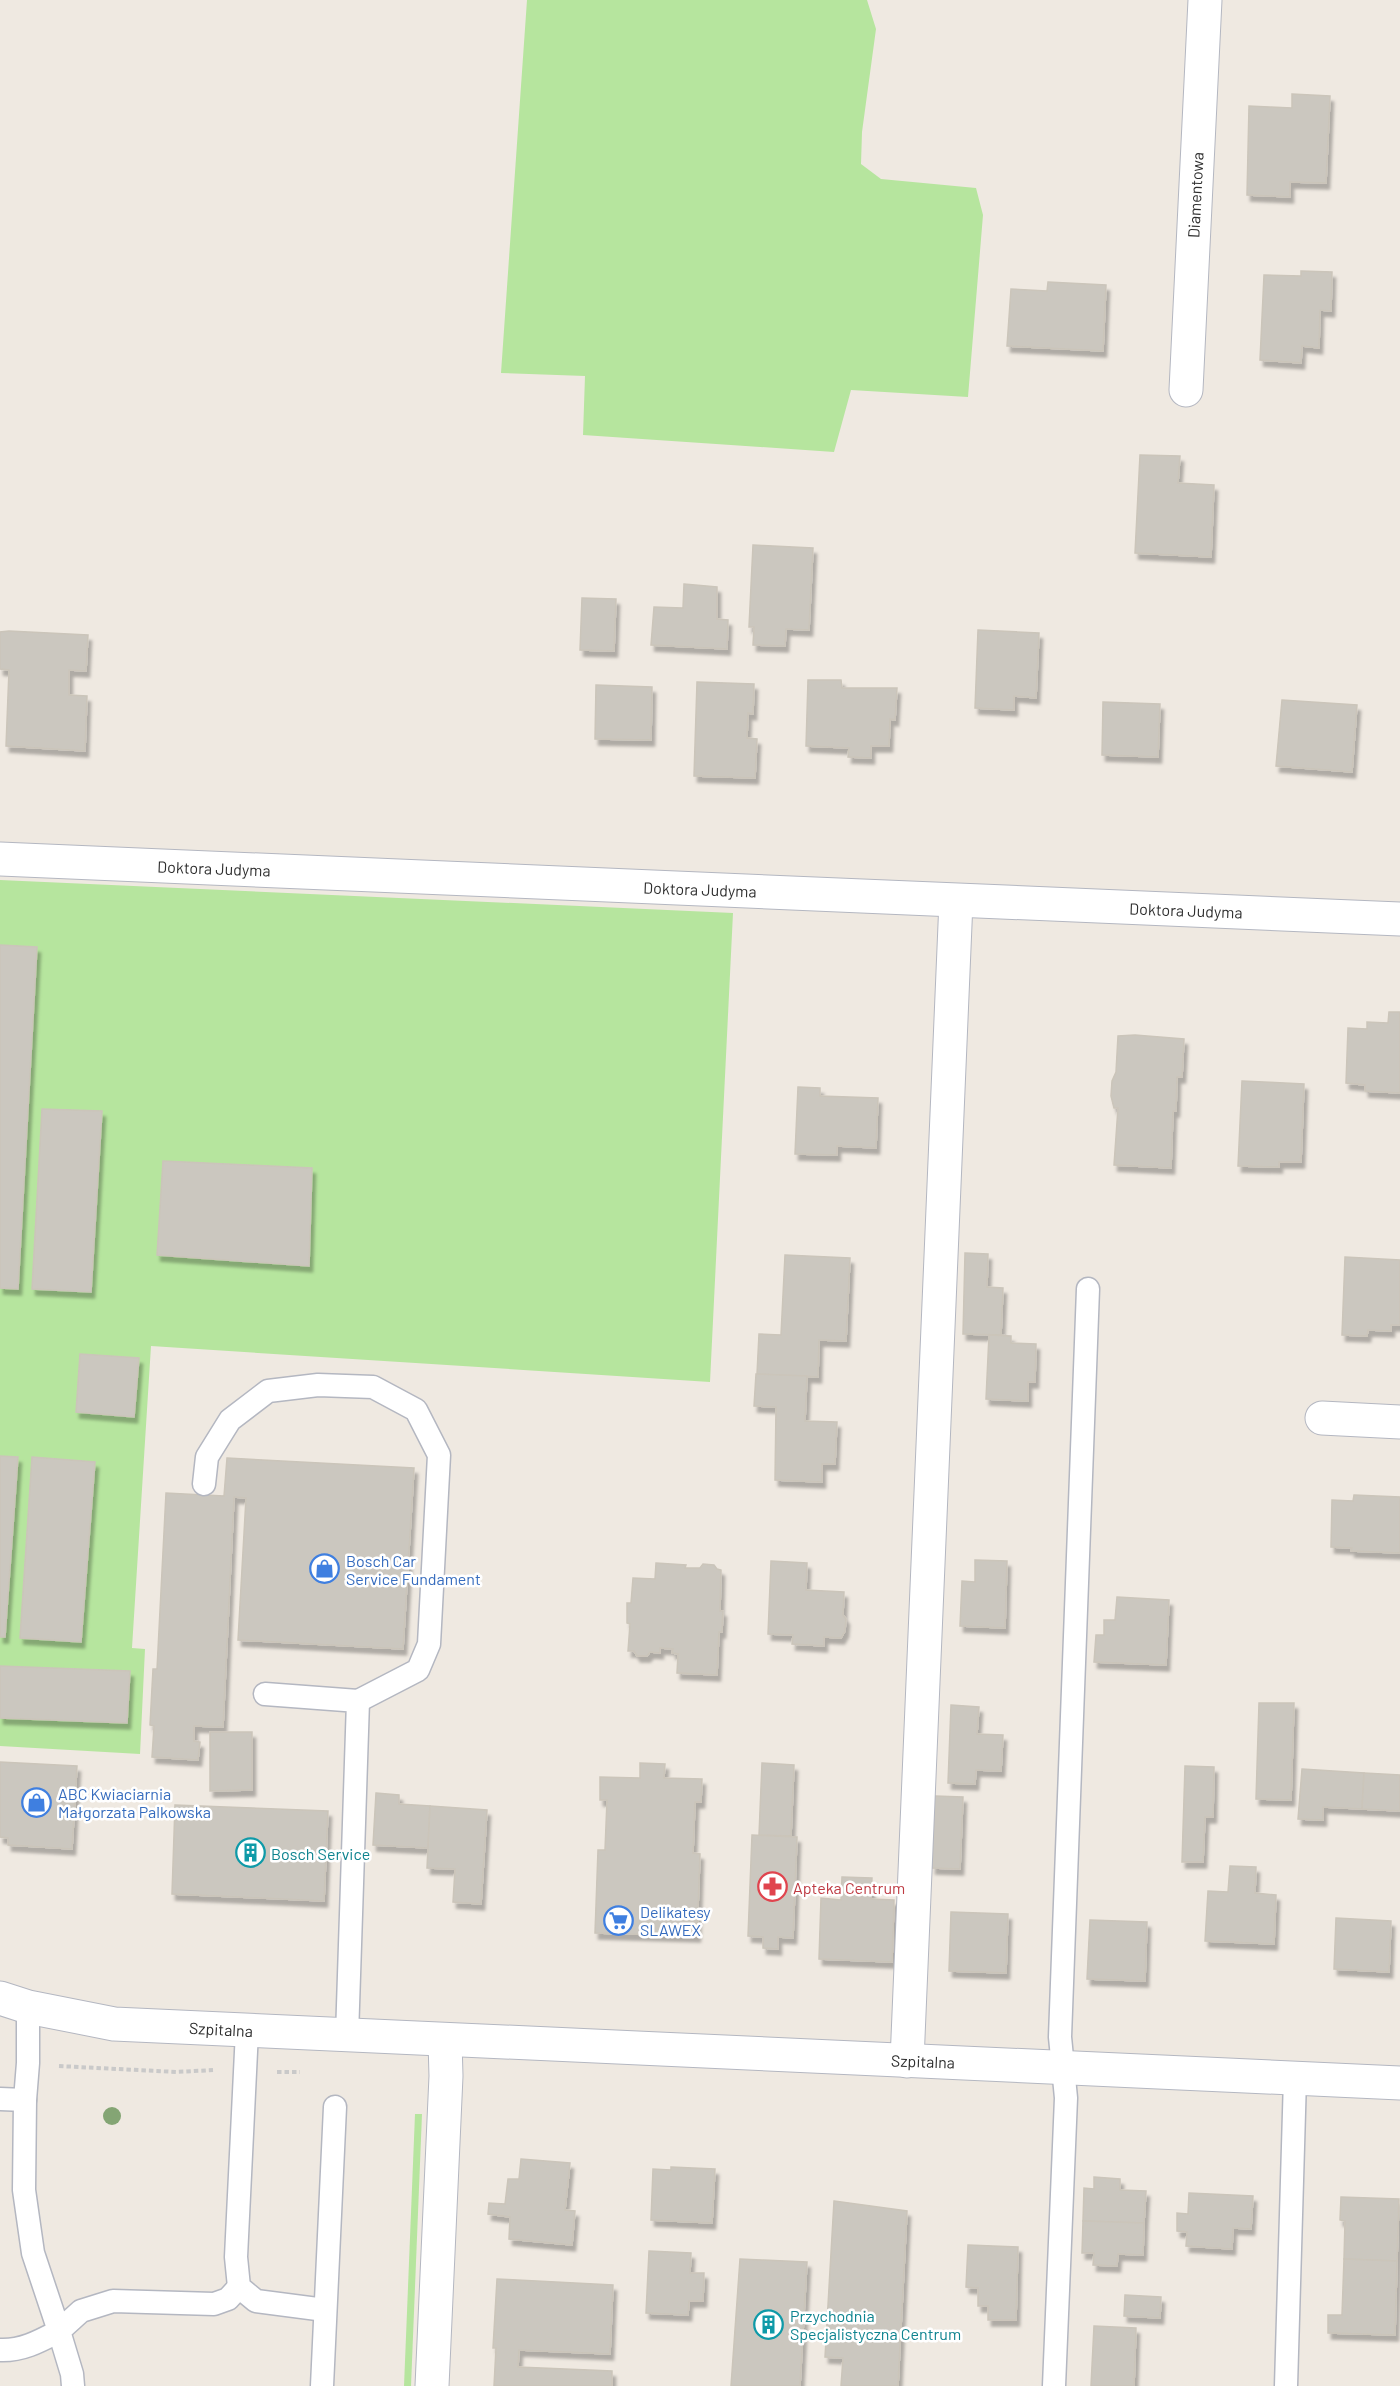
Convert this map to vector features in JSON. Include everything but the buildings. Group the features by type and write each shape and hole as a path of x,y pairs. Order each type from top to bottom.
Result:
{"street":[{"name":"Diamentowa","path":"1186,390 1205,0"},
{"name":"Doktora Judyma","path":"0,859 1400,920"},
{"path":"907,2061 956,901"},
{"path":"1322,1418 1400,1422"},
{"name":"Szpitalna","path":"14,2003 114,2024 1400,2083"},
{"path":"432,2386 446,2041"}],"lane":[{"path":"1054,2386 1066,2098 1060,2037 1088,1289"},
{"path":"204,1484 207,1457 230,1420 268,1391 318,1384 374,1387 416,1410 439,1455 429,1644 418,1670 358,1701 265,1694"},
{"path":"347,2036 358,1701"},
{"path":"14,2003 28,2063 25,2100 24,2190 33,2253 72,2374 73,2386"},
{"path":"247,2031 236,2257 239,2287 256,2301 325,2310"},
{"path":"1286,2386 1295,2078"},
{"path":"0,2099 25,2100"},
{"path":"322,2386 335,2107"},
{"path":"0,2349 12,2350 36,2343 59,2331 81,2311 113,2301 214,2304 228,2299 239,2287"}],"path":[{"path":"28,2063 176,2072 222,2069 303,2073"}],"green space":[{"path":"527,0 867,0 876,29 862,132 861,164 881,179 976,188 983,215 968,397 851,390 834,452 583,435 585,376 501,373"},
{"path":"0,880 733,913 710,1382 151,1346 132,1648 145,1649 140,1754 0,1746"},
{"path":"415,2114 422,2114 411,2386 404,2386"}],"place":[{"name":"Bosch Car Service Fundament","path":"325,1569"},
{"name":"ABC Kwiaciarnia Małgorzata Palkowska","path":"37,1802"},
{"name":"Bosch Service","path":"250,1853"},
{"name":"Apteka Centrum","path":"772,1887"},
{"name":"Delikatesy SLAWEX","path":"619,1920"},
{"name":"Przychodnia Specjalistyczna Centrum","path":"769,2324"}]}
